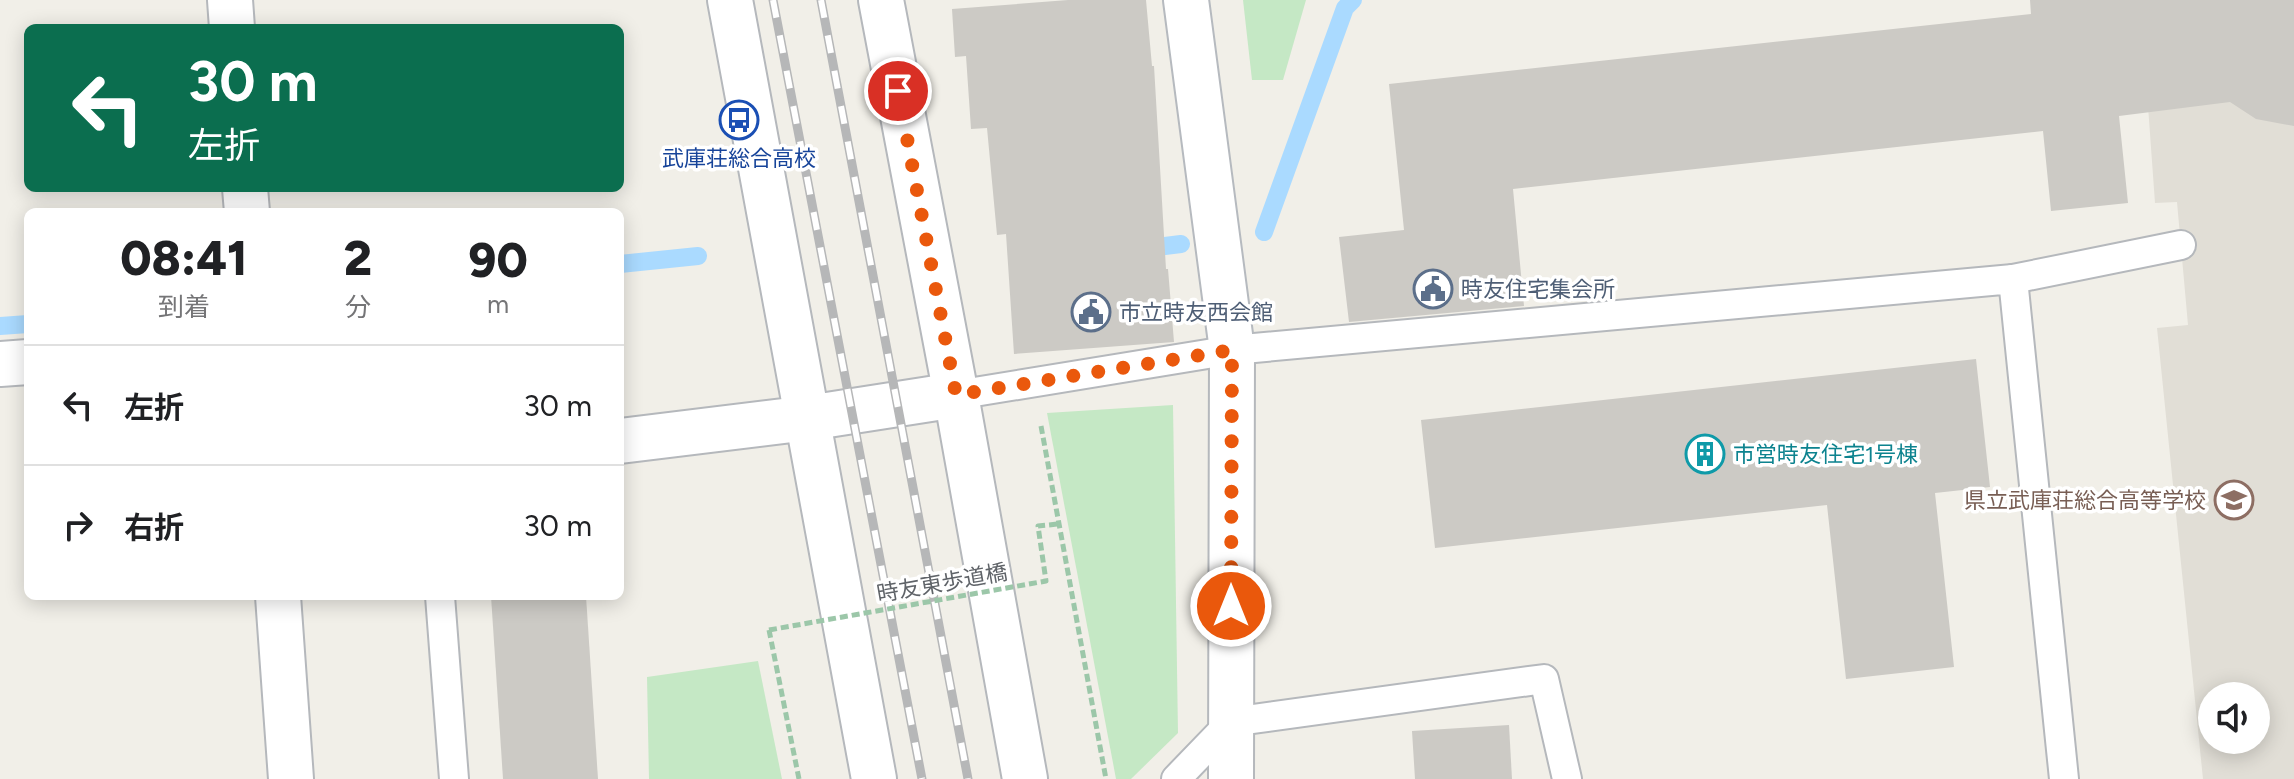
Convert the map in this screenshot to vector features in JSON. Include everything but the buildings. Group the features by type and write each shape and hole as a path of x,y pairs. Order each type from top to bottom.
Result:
{"street":[{"path":"230,0 232,24"},
{"path":"730,0 874,779"},
{"path":"881,0 1025,779"},
{"path":"1186,0 1232,350 1231,779"},
{"path":"0,364 24,362"},
{"path":"624,441 808,418 956,395"},
{"path":"278,600 291,779"}],"lane":[{"path":"956,395 1232,350 2013,279 2181,245"},
{"path":"2013,279 2064,779"},
{"path":"440,600 454,779"},
{"path":"1176,779 1231,722 1544,679 1567,779"}],"path":[{"path":"1034,383 1106,779"},
{"name":"時友東歩道橋","path":"799,779 769,630 1046,581 1038,526 1058,524"}],"shaded area":[{"name":"県立武庫荘総合高等学校","path":"2294,0 2294,779 2203,779 2200,754 2270,754 2270,682 2198,682 2198,730 2157,328 2188,325 2177,202 2155,203 2148,106"}],"green space":[{"path":"1243,0 1306,0 1283,80 1252,80"},
{"path":"1173,405 1178,733 1131,779 1116,779 1047,413"},
{"path":"758,661 782,779 649,779 647,677"}],"waterway":[{"path":"1264,232 1345,8 1353,0"},
{"path":"1141,249 1181,244"},
{"path":"624,264 698,256"},
{"path":"0,326 24,324"}],"railway":[{"path":"773,0 922,779"},
{"path":"821,0 968,779"}],"place":[{"name":"武庫荘総合高校","path":"739,120"},
{"name":"時友住宅集会所","path":"1433,289"},
{"name":"市立時友西会館","path":"1091,312"},
{"name":"市営時友住宅1号棟","path":"1705,454"},
{"name":"県立武庫荘総合高等学校","path":"2234,500"}],"route":[{"path":"898,91 956,395 1232,350 1231,606"}]}
